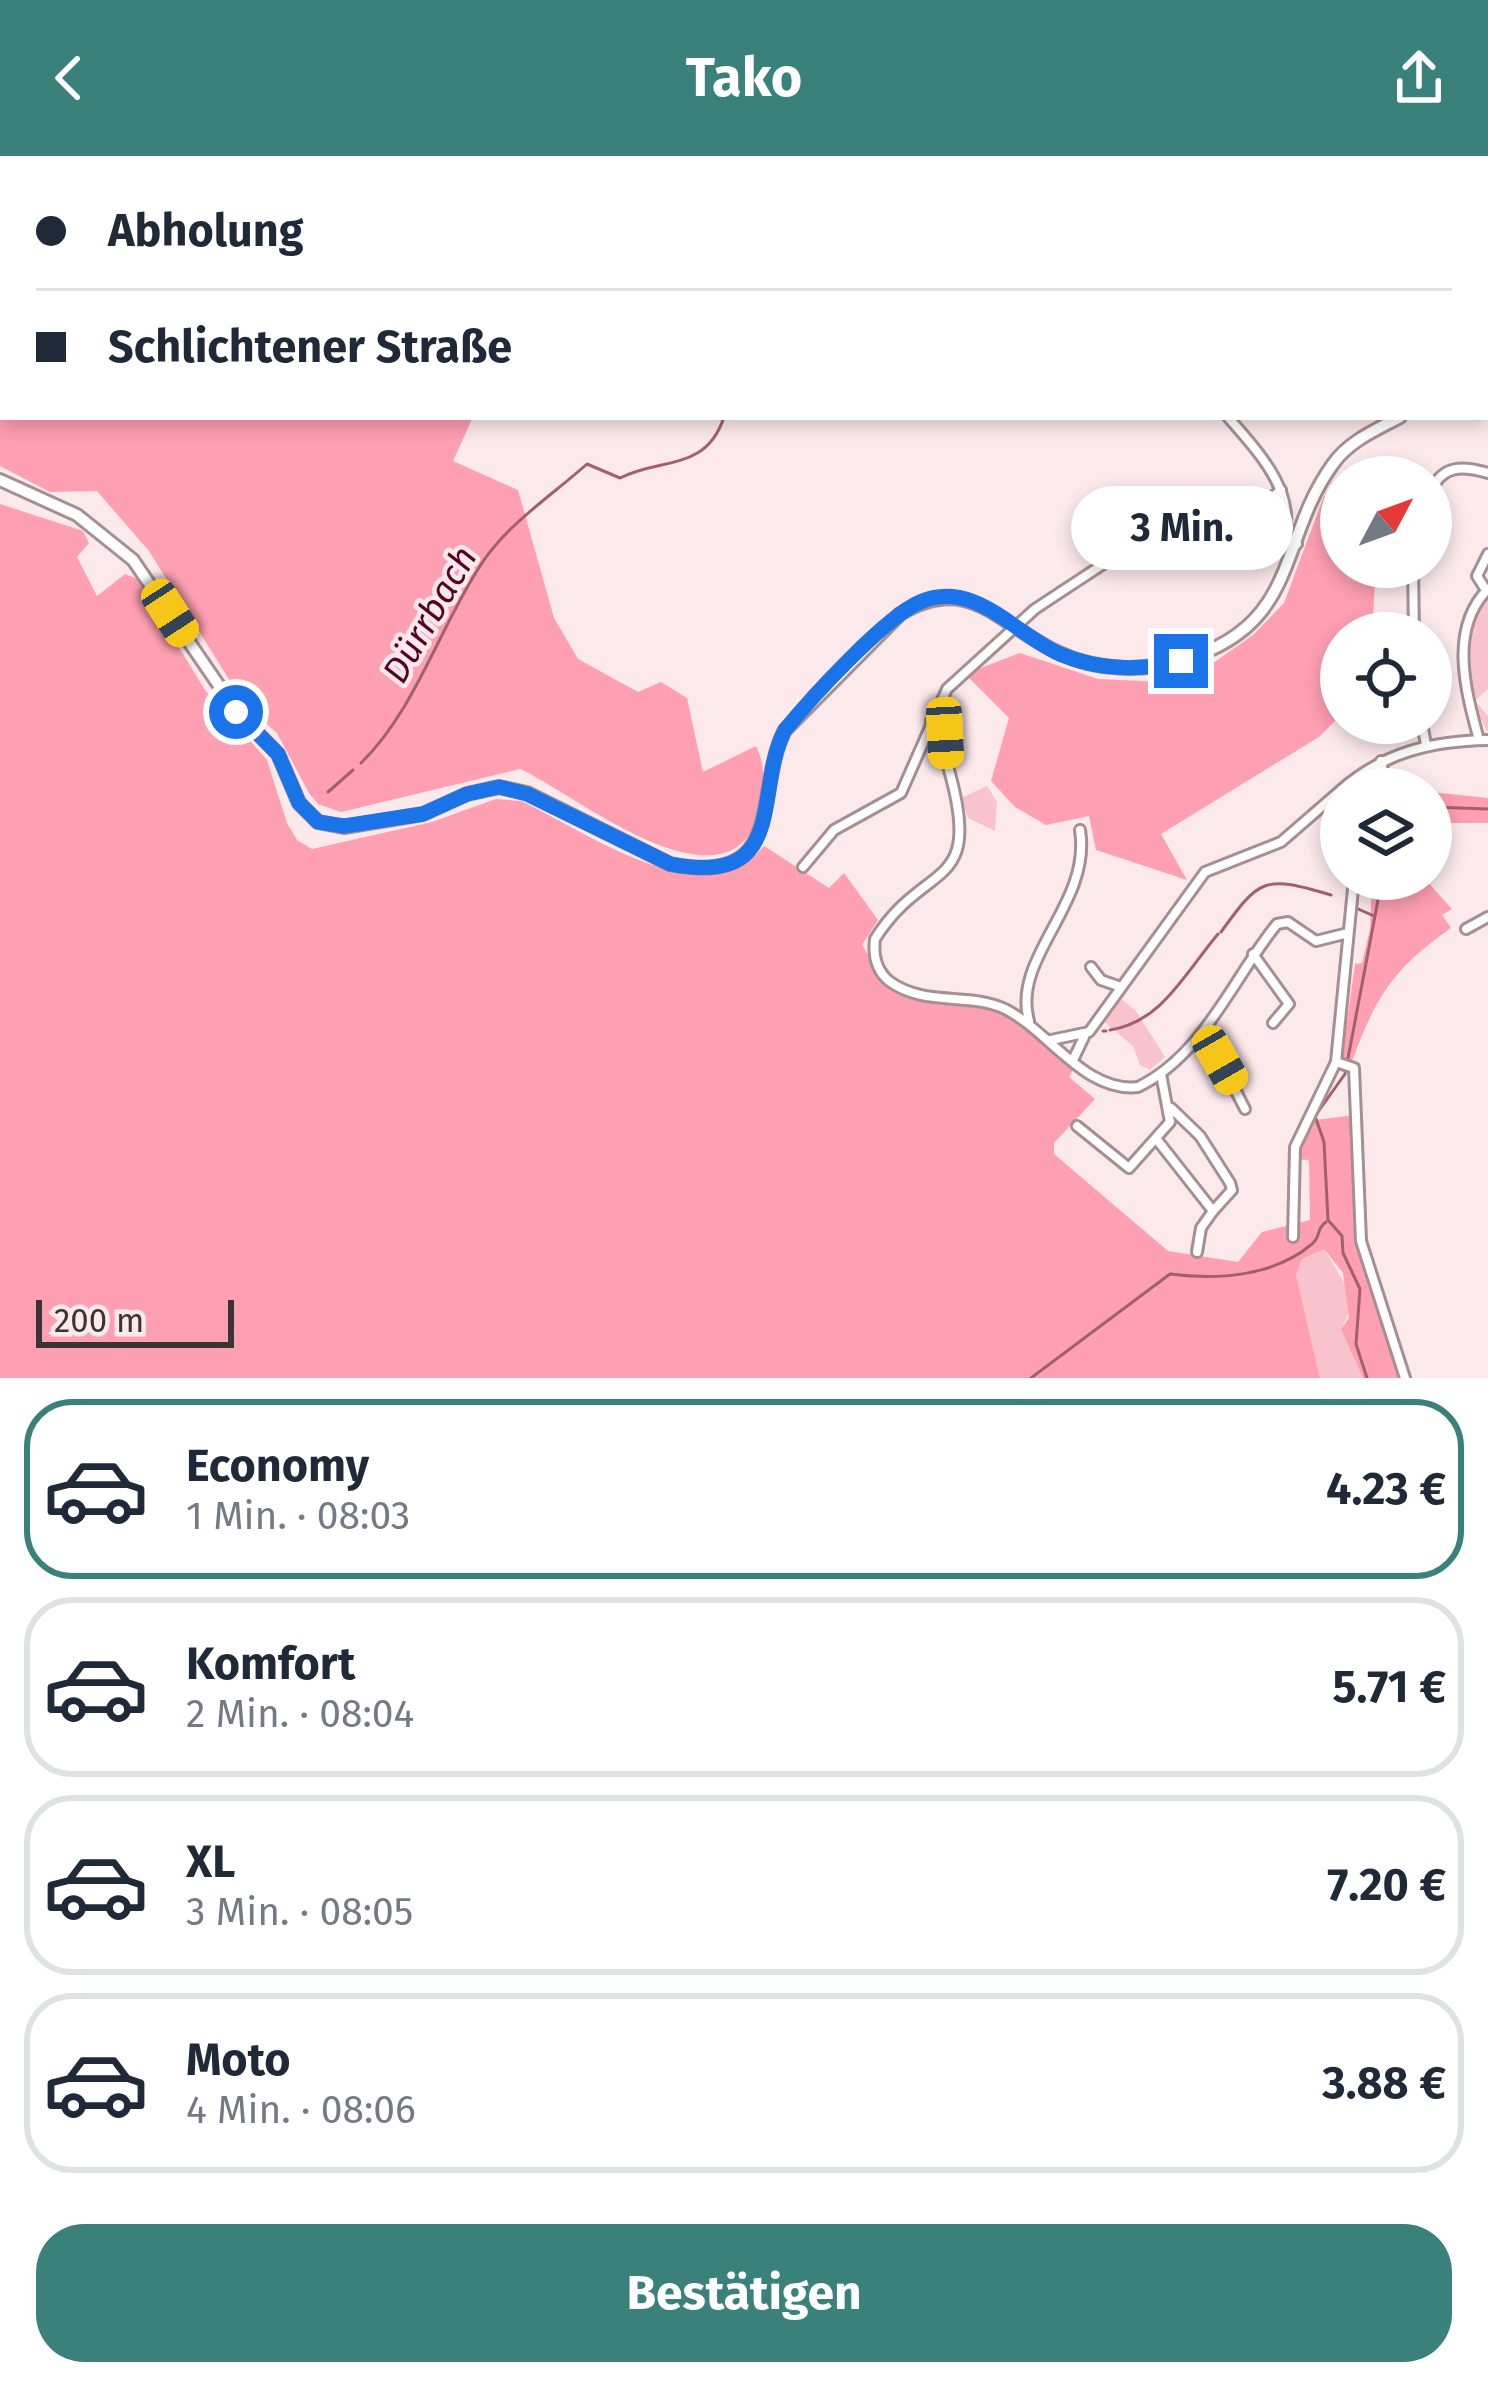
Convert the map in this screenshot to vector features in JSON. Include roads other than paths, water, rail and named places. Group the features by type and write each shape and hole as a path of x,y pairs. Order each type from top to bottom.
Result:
{"main road":[{"path":"0,480 77,515 133,560 236,712 278,754 299,803 318,822 344,826 423,814 467,794 499,787 527,794 670,864 710,868 741,854 764,827 776,748 785,730 900,614 921,602 959,598 985,606 1055,651 1087,663 1140,668 1181,661 1247,626 1279,588 1334,462 1362,438 1395,420"}],"street":[{"path":"1230,420 1281,490 1289,517 1284,537 1299,545"},
{"path":"1452,470 1488,473"},
{"path":"802,867 834,830 901,793 946,689 1069,584 1149,534 1223,518 1265,503 1281,490"},
{"path":"1371,768 1426,746 1484,740 1464,676 1464,647 1469,619 1487,590 1477,576 1488,554"},
{"path":"931,721 945,733 962,819 961,843 938,881 881,929 875,958 896,985 946,1002 990,1003 1029,1022 1098,1078 1126,1088 1161,1075 1197,1039 1253,954 1282,921 1316,941 1348,933"},
{"path":"1381,761 1382,768"},
{"path":"1073,1060 1084,1037 1191,887 1225,860 1281,842 1320,808"},
{"path":"1029,1022 1026,986 1084,865 1080,830"},
{"path":"1293,1237 1295,1147 1336,1062 1352,900"},
{"path":"1466,929 1488,917"},
{"path":"1253,954 1289,1004 1273,1023"},
{"path":"1091,967 1101,980 1120,987"},
{"path":"1049,1040 1084,1037"},
{"path":"1197,1039 1220,1060 1245,1109"},
{"path":"1336,1062 1354,1068 1361,1241 1405,1378"},
{"path":"1078,1126 1129,1168 1158,1141 1170,1122 1171,1108 1161,1075"},
{"path":"1171,1108 1200,1136 1232,1190 1201,1228 1197,1252"},
{"path":"1158,1141 1214,1211"}],"waterway":[{"name":"Dürrbach","path":"361,763 397,719 480,566 516,524 587,464 620,478 681,460 706,447 723,420"},
{"name":"Dürrbach","path":"328,792 353,770"},
{"path":"1452,808 1488,809"},
{"path":"1221,932 1245,901 1266,886 1291,885 1320,892"},
{"path":"1367,1378 1356,1344 1360,1289 1343,1253 1342,1236 1328,1220 1324,1142 1315,1116 1345,1074 1378,900"},
{"path":"1356,908 1374,916"},
{"path":"1110,1030 1158,1006 1218,934"},
{"path":"1031,1378 1170,1274 1225,1276 1262,1270 1312,1244 1326,1222"}]}
